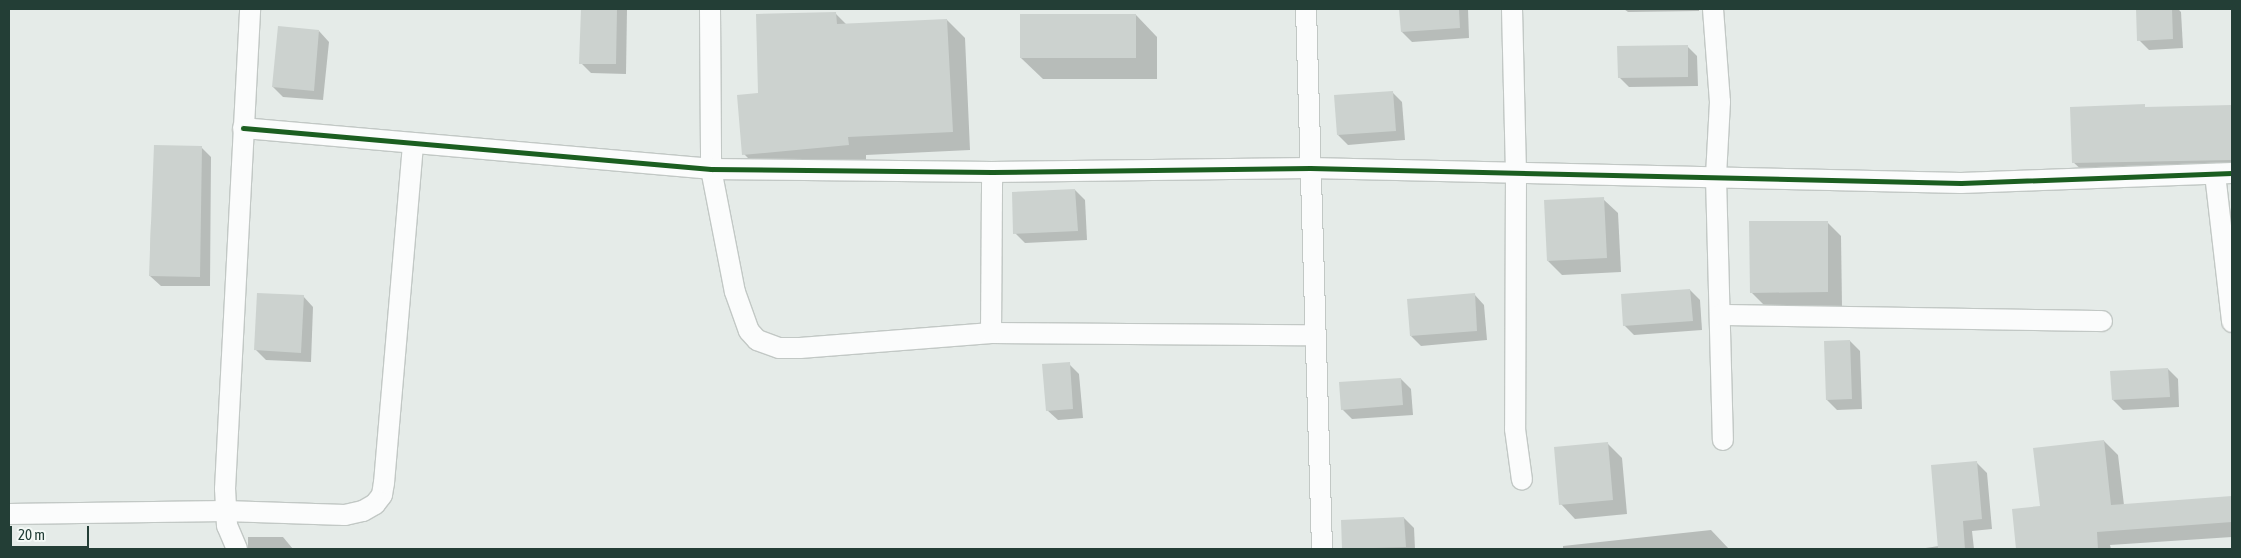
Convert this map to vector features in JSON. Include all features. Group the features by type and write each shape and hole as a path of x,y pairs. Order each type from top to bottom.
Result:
{"street":[{"path":"237,549 227,526 225,511 250,9"},
{"path":"710,9 711,169 735,292 749,330 757,340 779,348 800,348 991,332 1314,335"},
{"path":"1306,9 1314,335 1322,549"},
{"path":"1512,9 1516,173 1514,429 1522,480"},
{"path":"1713,9 1720,102 1716,177 1723,440"},
{"path":"243,128 711,169 992,172 1310,168 1960,183 2224,173 2232,322"},
{"path":"9,514 225,511 345,515 363,512 382,495 412,143"},
{"path":"991,332 992,172"},
{"path":"1720,315 2102,321"}],"building":[{"path":"581,9 617,9 616,64 579,64"},
{"path":"1399,9 1459,9 1460,28 1401,32"},
{"path":"2136,9 2172,9 2173,39 2137,41"},
{"path":"836,12 837,24 947,19 953,132 848,137 849,145 742,155 737,95 758,93 756,14"},
{"path":"1020,14 1136,14 1136,58 1020,58"},
{"path":"278,26 319,30 314,91 272,87"},
{"path":"1688,45 1688,77 1618,78 1617,46"},
{"path":"1393,91 1396,131 1337,135 1334,95"},
{"path":"2145,104 2145,107 2232,105 2232,160 2072,163 2070,107"},
{"path":"154,145 202,146 200,277 149,276"},
{"path":"1075,189 1078,231 1013,234 1012,192"},
{"path":"1604,197 1607,258 1547,261 1544,200"},
{"path":"1749,221 1828,221 1828,292 1750,293"},
{"path":"1690,289 1693,321 1623,326 1621,294"},
{"path":"257,293 304,295 301,353 254,350"},
{"path":"1475,293 1477,331 1410,336 1407,299"},
{"path":"1850,340 1852,399 1826,400 1824,341"},
{"path":"1070,362 1073,409 1046,411 1042,364"},
{"path":"2168,368 2170,397 2112,400 2110,371"},
{"path":"1401,378 1403,405 1341,410 1339,382"},
{"path":"2104,440 2111,505 2232,496 2232,522 2097,532 2098,549 2016,549 2012,509 2040,506 2033,448"},
{"path":"1608,442 1613,500 1559,505 1554,447"},
{"path":"1977,461 1982,519 1963,521 1965,549 1938,549 1931,465"},
{"path":"1404,517 1406,547 1342,549 1341,520"}],"cycle path":[{"path":"243,128 711,169 992,172 1310,168 1961,183 2232,173"}]}
